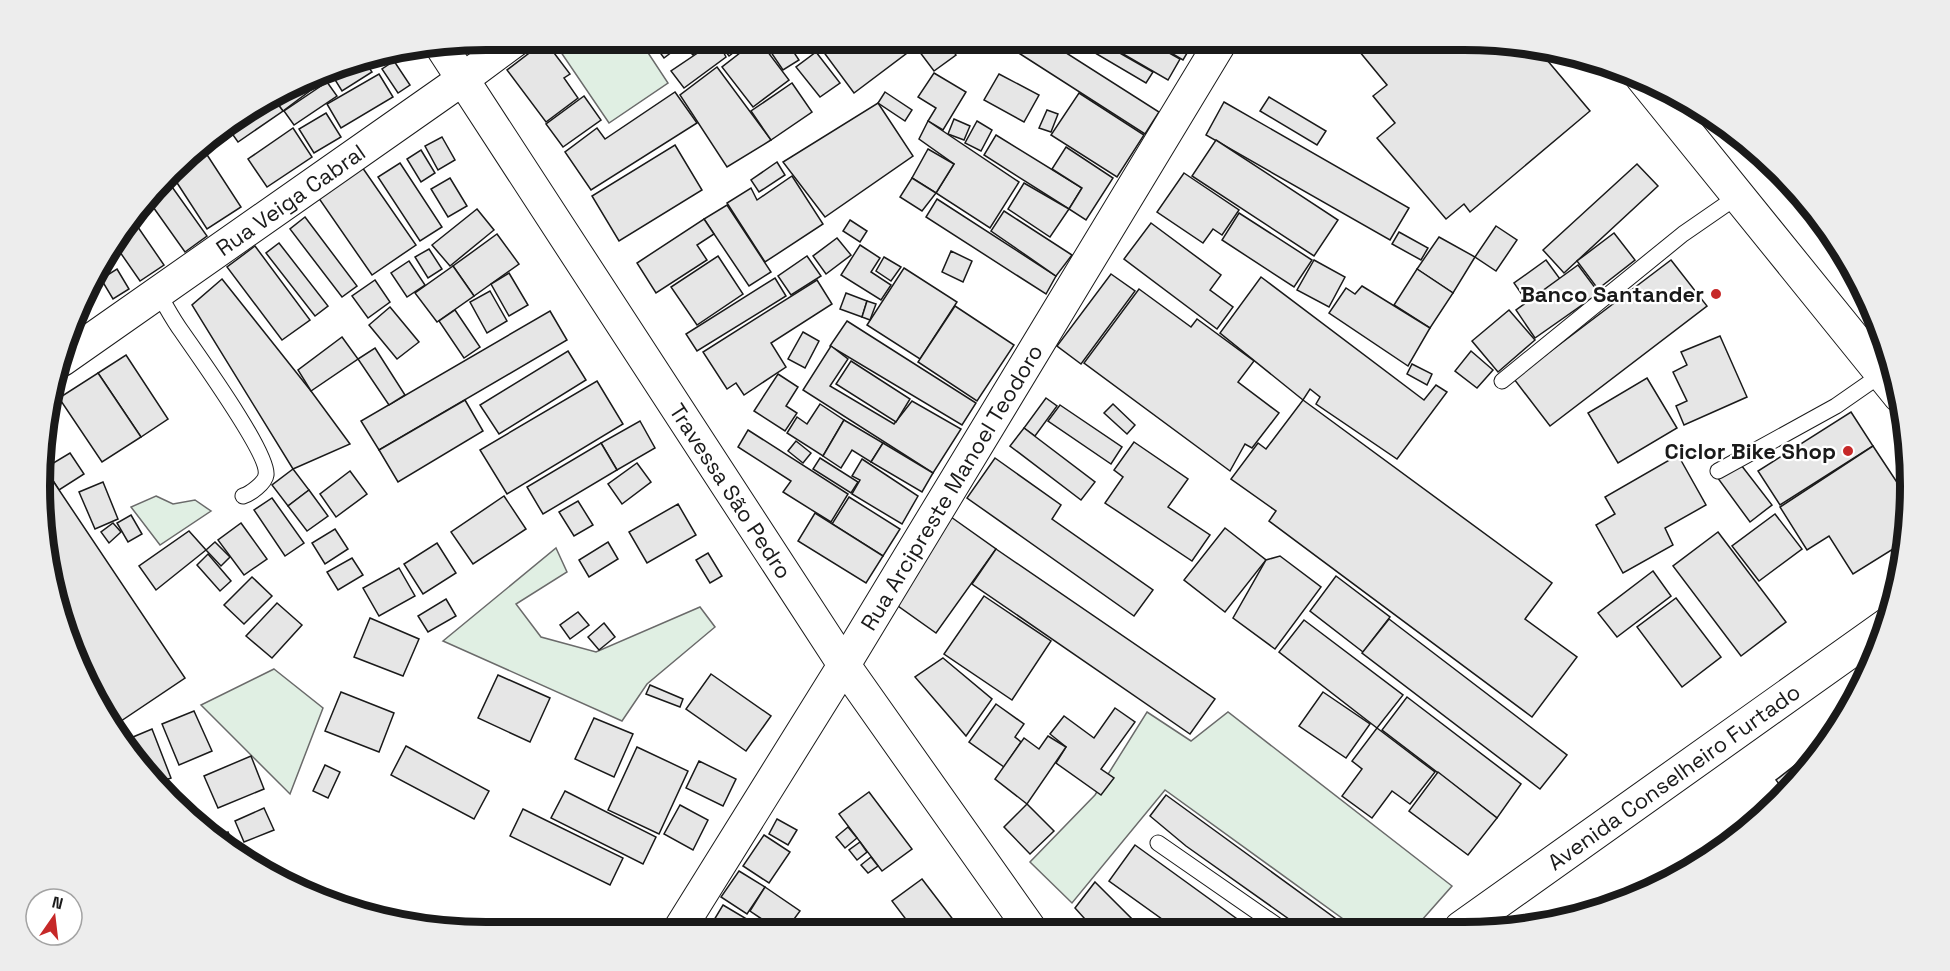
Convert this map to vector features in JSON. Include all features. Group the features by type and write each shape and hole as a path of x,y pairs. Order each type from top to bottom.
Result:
{"main road":[{"path":"1655,93 1888,381"},
{"name":"Avenida Conselheiro Furtado","path":"1470,922 1874,634"}],"street":[{"name":"Rua Veiga Cabral","path":"70,354 502,50"},
{"name":"Rua Arcipreste Manoel Teodoro","path":"684,922 844,665 1216,50"},
{"name":"Travessa São Pedro","path":"445,51 844,665 1025,922"}],"lane":[{"path":"1502,381 1683,234 1738,196"},
{"path":"158,292 217,382 264,463 267,473 265,479 243,496"},
{"path":"1718,471 1836,406 1889,386"},
{"path":"1158,843 1272,922"}],"green space":[{"path":"559,50 646,50 668,83 609,123"},
{"path":"156,496 173,504 195,500 211,511 160,545 131,507"},
{"path":"556,548 567,572 516,604 541,637 596,652 700,607 715,627 647,684 622,721 443,641"},
{"path":"274,669 323,708 290,794 201,705"},
{"path":"1147,712 1191,741 1228,712 1452,886 1420,922 1347,922 1165,790 1072,903 1030,862 1095,795"}],"building":[{"path":"533,50 552,50 570,74 564,78 578,98 546,122 507,70"},
{"path":"658,50 675,50 664,58"},
{"path":"688,50 699,50 693,55"},
{"path":"702,50 722,50 726,57 684,88 671,71"},
{"path":"724,50 737,50 729,56"},
{"path":"744,50 766,50 789,80 753,107 722,67"},
{"path":"769,50 792,50 799,60 783,70"},
{"path":"822,50 911,50 854,93"},
{"path":"918,50 953,50 956,55 934,71"},
{"path":"1014,50 1062,50 1159,112 1145,134"},
{"path":"1090,50 1114,50 1153,72 1146,83"},
{"path":"1116,50 1164,50 1180,59 1168,80"},
{"path":"1166,50 1189,50 1183,60"},
{"path":"1358,50 1493,50 1521,53 1544,57 1590,111 1470,212 1464,204 1446,219 1377,138 1395,123 1373,96 1387,85"},
{"path":"816,52 840,83 820,97 796,67"},
{"path":"394,61 410,85 398,93 382,69"},
{"path":"368,66 372,72 342,91 334,77"},
{"path":"717,67 771,140 727,167 680,95"},
{"path":"934,73 966,92 943,130 928,121 936,108 918,97"},
{"path":"379,74 393,97 341,128 327,104"},
{"path":"999,74 1039,95 1024,122 984,100"},
{"path":"322,82 283,111 277,103"},
{"path":"327,82 337,96 294,125 284,111"},
{"path":"792,83 812,112 771,140 751,111"},
{"path":"675,92 697,123 591,190 565,152 597,128 605,139"},
{"path":"885,92 912,110 905,121 878,103"},
{"path":"1079,93 1144,135 1117,177 1051,135"},
{"path":"584,96 601,120 563,147 546,124"},
{"path":"1269,97 1326,131 1317,145 1260,111"},
{"path":"1224,102 1409,208 1390,240 1206,135"},
{"path":"277,103 283,111 238,142 231,132"},
{"path":"878,103 913,156 825,217 783,162"},
{"path":"1047,110 1058,114 1051,132 1039,128"},
{"path":"326,113 341,137 314,153 299,129"},
{"path":"954,119 970,126 964,140 948,134"},
{"path":"928,121 1019,182 990,228 936,193 954,164 919,139"},
{"path":"977,121 992,130 981,151 965,143"},
{"path":"293,128 312,157 267,187 248,159"},
{"path":"996,135 1082,188 1069,209 984,155"},
{"path":"225,136 227,139 212,147"},
{"path":"442,137 455,160 438,170 425,146"},
{"path":"1216,140 1338,220 1314,256 1192,176"},
{"path":"675,145 702,190 619,241 592,196"},
{"path":"1066,147 1113,178 1086,220 1069,209 1082,188 1052,169"},
{"path":"928,149 954,164 936,193 912,178"},
{"path":"421,150 435,173 421,182 407,159"},
{"path":"205,152 241,207 207,229 175,179"},
{"path":"777,162 785,175 759,192 751,180"},
{"path":"400,163 442,227 420,241 378,177"},
{"path":"1637,164 1658,186 1564,273 1543,250"},
{"path":"362,167 416,245 372,275 318,197"},
{"path":"1184,173 1239,210 1222,235 1213,229 1203,243 1157,212"},
{"path":"792,176 823,224 765,262 727,203 751,188 757,200"},
{"path":"450,178 467,206 448,217 431,189"},
{"path":"912,178 936,193 922,211 900,197"},
{"path":"1024,183 1069,209 1050,237 1008,209"},
{"path":"170,184 207,236 185,252 152,205"},
{"path":"937,199 1056,276 1046,294 926,217"},
{"path":"727,205 771,272 749,286 704,219"},
{"path":"477,209 494,230 450,266 432,245"},
{"path":"1004,211 1072,255 1056,276 991,231"},
{"path":"1239,213 1312,260 1294,287 1222,240"},
{"path":"305,217 357,286 342,297 290,229"},
{"path":"704,219 714,234 697,245 707,260 656,293 637,263"},
{"path":"850,220 867,231 860,242 843,231"},
{"path":"1151,223 1221,275 1210,290 1233,307 1217,329 1124,259"},
{"path":"136,225 164,265 140,281 119,250"},
{"path":"1496,226 1517,240 1496,271 1475,257"},
{"path":"1399,232 1428,248 1421,260 1392,244"},
{"path":"1614,233 1635,260 1598,289 1577,261"},
{"path":"497,234 519,264 474,296 453,266"},
{"path":"1439,237 1475,257 1453,293 1417,269"},
{"path":"837,238 851,255 826,274 813,256"},
{"path":"279,243 328,306 315,316 266,253"},
{"path":"860,245 880,258 871,272 891,285 881,300 841,275"},
{"path":"255,246 310,320 282,340 227,267"},
{"path":"429,249 442,269 428,278 415,257"},
{"path":"951,251 972,261 963,282 942,272"},
{"path":"718,256 743,294 697,325 671,287"},
{"path":"807,256 821,276 791,295 778,276"},
{"path":"884,257 901,267 891,281 876,271"},
{"path":"1314,260 1345,277 1329,307 1297,290"},
{"path":"1546,260 1560,279 1527,302 1514,283"},
{"path":"1671,260 1707,306 1550,426 1514,379"},
{"path":"409,261 425,285 407,297 391,273"},
{"path":"1578,265 1599,293 1535,338 1516,310"},
{"path":"453,266 474,296 437,322 415,293"},
{"path":"904,268 957,302 920,359 867,325"},
{"path":"117,269 129,289 113,299 102,278"},
{"path":"1417,269 1453,293 1430,328 1394,305"},
{"path":"509,273 528,305 509,316 491,284"},
{"path":"1111,274 1135,291 1081,364 1057,346"},
{"path":"1261,277 1424,400 1436,385 1447,392 1397,459 1316,404 1320,397 1310,389 1303,400 1220,333"},
{"path":"775,278 786,296 697,351 686,334"},
{"path":"222,279 350,444 293,469 192,305"},
{"path":"375,280 390,302 368,318 352,296"},
{"path":"817,280 832,304 771,343 786,367 744,395 736,383 727,389 703,352"},
{"path":"1362,286 1430,328 1408,366 1329,313 1346,288 1355,294"},
{"path":"1139,289 1191,327 1197,319 1254,361 1238,382 1279,413 1252,448 1245,444 1230,471 1084,363"},
{"path":"490,291 507,321 487,333 470,302"},
{"path":"846,293 867,301 862,317 840,309"},
{"path":"867,301 876,304 870,320 862,317"},
{"path":"955,306 1014,345 977,401 918,362"},
{"path":"390,307 419,342 397,359 369,325"},
{"path":"455,310 480,347 464,358 439,321"},
{"path":"1509,310 1535,340 1498,372 1472,341"},
{"path":"550,311 567,340 379,450 361,421"},
{"path":"847,321 976,403 962,425 830,346"},
{"path":"803,332 819,341 805,368 788,359"},
{"path":"1720,336 1747,397 1684,425 1676,406 1687,401 1673,372 1687,365 1681,352"},
{"path":"342,337 358,359 311,391 298,370"},
{"path":"831,346 848,359 830,386 894,424 912,401 961,429 933,473 803,390"},
{"path":"375,348 405,395 389,405 358,359"},
{"path":"568,351 586,380 499,434 480,405"},
{"path":"1471,351 1493,370 1477,388 1455,371"},
{"path":"126,355 168,419 141,437 98,373"},
{"path":"851,361 910,399 896,422 836,384"},
{"path":"1412,364 1432,374 1427,385 1407,374"},
{"path":"98,373 141,437 102,462 59,398"},
{"path":"778,374 798,387 786,406 797,413 785,431 754,411"},
{"path":"1647,378 1677,428 1618,463 1588,413"},
{"path":"597,381 623,424 507,494 480,450"},
{"path":"1046,398 1057,406 1035,436 1024,428"},
{"path":"465,400 483,431 398,482 379,450"},
{"path":"1303,400 1552,583 1525,619 1577,657 1532,717 1269,521 1276,511 1231,479 1258,443 1266,449"},
{"path":"820,404 844,420 823,456 787,433 797,417 807,424"},
{"path":"1113,404 1135,425 1127,434 1104,413"},
{"path":"1060,405 1122,447 1111,464 1048,421"},
{"path":"1851,412 1873,446 1780,505 1758,471"},
{"path":"844,420 883,443 871,462 852,450 841,468 823,456"},
{"path":"640,421 655,448 617,470 601,443"},
{"path":"1024,428 1095,482 1081,500 1010,446"},
{"path":"748,430 848,494 831,522 783,492 791,481 738,447"},
{"path":"796,441 811,453 803,463 788,451"},
{"path":"1134,442 1188,479 1168,507 1210,535 1192,561 1105,503 1123,477 1114,470"},
{"path":"601,443 617,470 543,514 527,487"},
{"path":"883,443 933,473 922,492 871,462"},
{"path":"1873,446 1900,487 1896,547 1853,574 1829,536 1807,550 1780,507"},
{"path":"70,453 84,474 59,490 50,476 50,465"},
{"path":"1678,455 1706,505 1665,528 1673,545 1623,573 1596,525 1615,514 1605,497"},
{"path":"820,458 858,482 851,493 813,469"},
{"path":"995,458 1061,505 1052,519 1153,590 1134,616 967,498"},
{"path":"862,459 918,496 902,524 852,494 860,480 852,476"},
{"path":"1738,461 1772,505 1750,522 1717,477"},
{"path":"637,463 651,482 622,504 608,484"},
{"path":"293,469 309,490 288,506 272,485"},
{"path":"350,471 367,494 336,517 320,494"},
{"path":"50,476 185,678 121,721 94,678 64,598 53,542"},
{"path":"103,482 118,519 95,529 79,492"},
{"path":"309,490 328,516 307,531 288,506"},
{"path":"504,496 526,529 473,564 451,532"},
{"path":"849,497 900,529 883,556 832,524"},
{"path":"272,498 304,543 285,556 254,510"},
{"path":"578,501 593,525 574,536 559,512"},
{"path":"678,504 696,535 647,563 629,532"},
{"path":"815,513 883,556 866,583 798,541"},
{"path":"1775,514 1802,549 1759,581 1732,546"},
{"path":"131,515 142,534 128,542 117,523"},
{"path":"951,517 996,549 936,633 891,601"},
{"path":"113,523 121,532 109,543 101,532"},
{"path":"241,523 267,559 244,575 218,540"},
{"path":"1225,528 1266,560 1225,612 1184,580"},
{"path":"335,529 348,549 325,564 312,543"},
{"path":"189,531 206,550 156,590 139,566"},
{"path":"1718,532 1786,622 1741,656 1673,566"},
{"path":"215,542 230,557 221,566 206,550"},
{"path":"608,542 618,559 589,577 579,560"},
{"path":"437,543 456,573 423,594 404,564"},
{"path":"996,549 1215,699 1190,734 972,584"},
{"path":"708,553 722,576 710,583 696,560"},
{"path":"208,554 231,581 220,591 197,565"},
{"path":"1280,556 1321,587 1275,649 1233,618 1266,560"},
{"path":"352,558 363,575 338,590 327,572"},
{"path":"399,568 415,596 379,616 363,588"},
{"path":"1653,571 1671,596 1617,637 1598,613"},
{"path":"1336,576 1390,617 1363,652 1310,611"},
{"path":"252,577 272,596 244,624 224,605"},
{"path":"984,596 1051,641 1012,700 944,654"},
{"path":"1676,598 1721,657 1682,687 1637,627"},
{"path":"446,599 456,616 428,632 418,616"},
{"path":"277,603 302,625 272,658 246,636"},
{"path":"578,612 589,625 570,639 560,625"},
{"path":"370,618 419,639 403,676 354,657"},
{"path":"1389,619 1567,755 1540,789 1362,653"},
{"path":"1304,620 1403,695 1377,728 1279,652"},
{"path":"604,623 615,637 599,650 588,637"},
{"path":"943,658 992,699 966,736 915,677"},
{"path":"711,674 771,716 746,751 686,709"},
{"path":"498,675 550,698 530,742 478,718"},
{"path":"650,685 683,699 680,707 646,694"},
{"path":"341,692 394,713 379,752 325,731"},
{"path":"1323,692 1370,724 1346,758 1299,726"},
{"path":"102,693 121,721 119,722"},
{"path":"1407,697 1521,784 1497,818 1382,730"},
{"path":"996,704 1024,724 1015,737 1021,742 1004,767 969,742"},
{"path":"1115,708 1135,722 1101,769 1114,778 1101,795 1056,763 1066,747 1050,734 1064,716 1094,738"},
{"path":"194,711 212,751 179,765 162,724"},
{"path":"594,718 633,734 614,777 575,759"},
{"path":"1377,728 1435,772 1410,804 1392,791 1372,818 1342,796 1362,769 1352,761"},
{"path":"152,729 171,778 165,780 137,747 133,737"},
{"path":"1048,736 1066,747 1027,804 995,779 1024,738 1039,749"},
{"path":"406,746 489,791 474,819 391,775"},
{"path":"637,747 688,771 659,834 608,810"},
{"path":"251,756 264,789 218,808 204,776"},
{"path":"1805,758 1780,786 1776,780"},
{"path":"699,761 736,779 723,806 686,788"},
{"path":"325,765 340,772 328,798 313,791"},
{"path":"1438,772 1497,818 1468,855 1409,811"},
{"path":"565,791 656,837 643,864 551,818"},
{"path":"869,792 912,849 882,871 839,814"},
{"path":"1166,795 1340,922 1293,922 1186,846 1150,816"},
{"path":"1027,804 1054,831 1030,854 1004,827"},
{"path":"680,805 708,820 693,850 664,834"},
{"path":"264,808 274,830 244,842 235,821"},
{"path":"523,809 623,858 610,885 510,836"},
{"path":"777,819 797,830 788,845 769,834"},
{"path":"848,827 857,838 845,848 836,837"},
{"path":"764,835 790,852 769,883 743,866"},
{"path":"860,842 867,852 857,860 849,850"},
{"path":"1135,845 1241,922 1166,922 1109,881"},
{"path":"871,857 878,866 868,873 861,865"},
{"path":"739,871 765,887 747,914 721,897"},
{"path":"922,879 955,922 908,922 892,901"},
{"path":"1095,882 1135,922 1088,922 1075,908"},
{"path":"765,887 800,911 792,922 766,922 750,911"},
{"path":"723,905 752,922 713,922"}],"place":[{"name":"Banco Santander","path":"1716,294"},
{"name":"Ciclor Bike Shop","path":"1848,451"}]}
